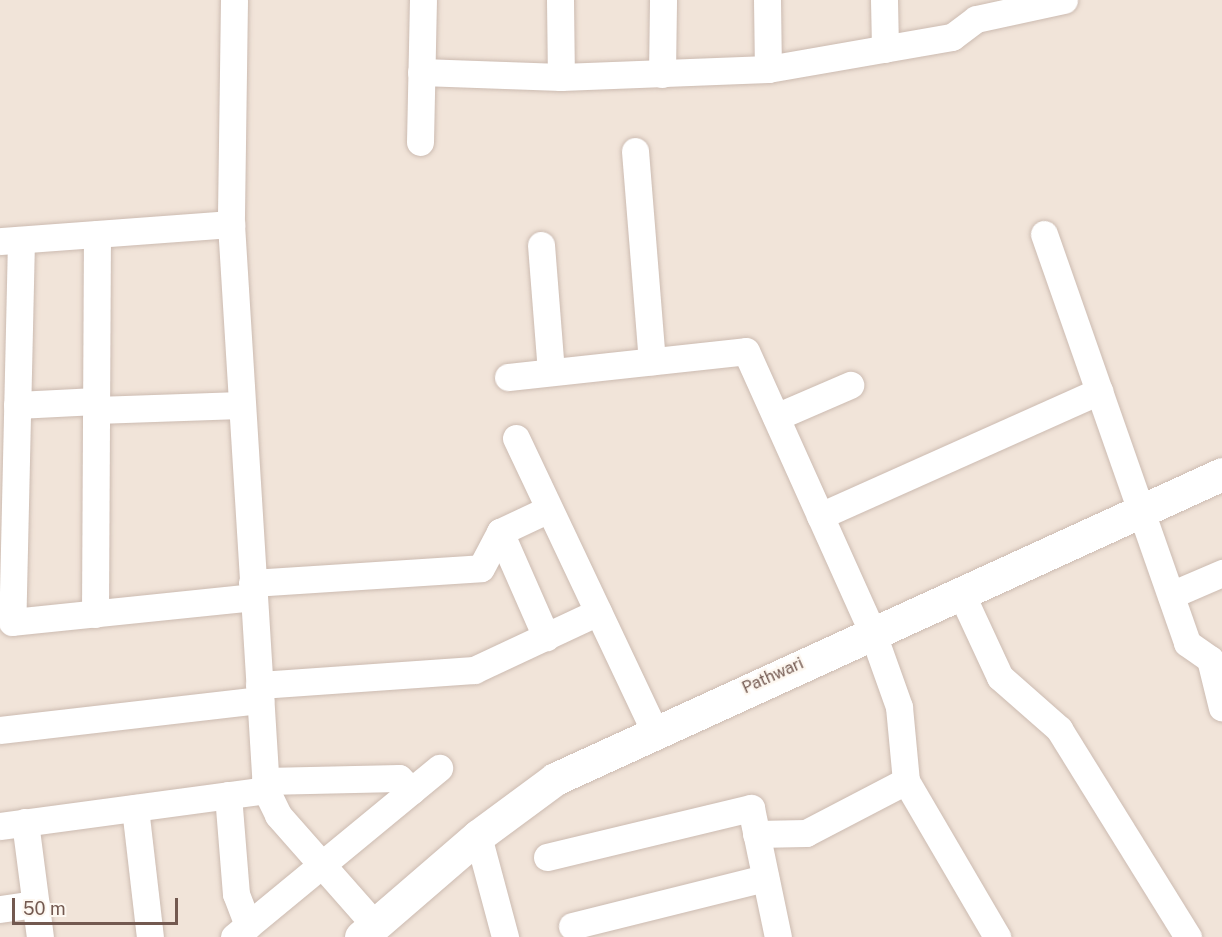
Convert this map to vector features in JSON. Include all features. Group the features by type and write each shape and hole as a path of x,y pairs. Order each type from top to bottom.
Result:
{"street":[{"path":"234,0 231,224 266,786 278,814 323,865 368,931"},
{"path":"420,142 423,0"},
{"path":"560,0 561,76"},
{"path":"662,74 663,0"},
{"path":"767,0 768,69"},
{"path":"884,0 885,49"},
{"path":"421,72 561,76 768,69 952,37 976,19 1064,0"},
{"path":"636,151 652,361"},
{"path":"231,224 10,241 17,405 12,622 94,614 253,590 481,568 500,532 549,509"},
{"path":"94,614 97,234"},
{"path":"1044,234 1187,643 1210,659 1222,708"},
{"path":"541,245 551,372"},
{"path":"508,377 746,351 872,631 899,707 906,781 997,937"},
{"path":"776,417 850,385"},
{"path":"820,516 1099,391"},
{"path":"17,405 241,405"},
{"path":"516,438 654,730"},
{"name":"Pathwari","path":"368,931 478,836 555,780 654,730 1222,474"},
{"path":"500,532 546,638"},
{"path":"1171,595 1222,573"},
{"path":"960,591 1000,677 1059,729 1188,937"},
{"path":"0,729 260,692 474,670 598,612"},
{"path":"241,932 439,768"},
{"path":"40,937 36,904 13,824 228,795 266,786 399,778 412,791"},
{"path":"756,834 806,833 906,781"},
{"path":"228,795 241,932"},
{"path":"135,808 150,937"},
{"path":"547,857 751,808 778,937"},
{"path":"478,836 505,937"},
{"path":"572,926 765,878"},
{"path":"0,909 36,904"}],"shaded area":[{"path":"0,0 1222,0 1222,937 0,937"}]}
